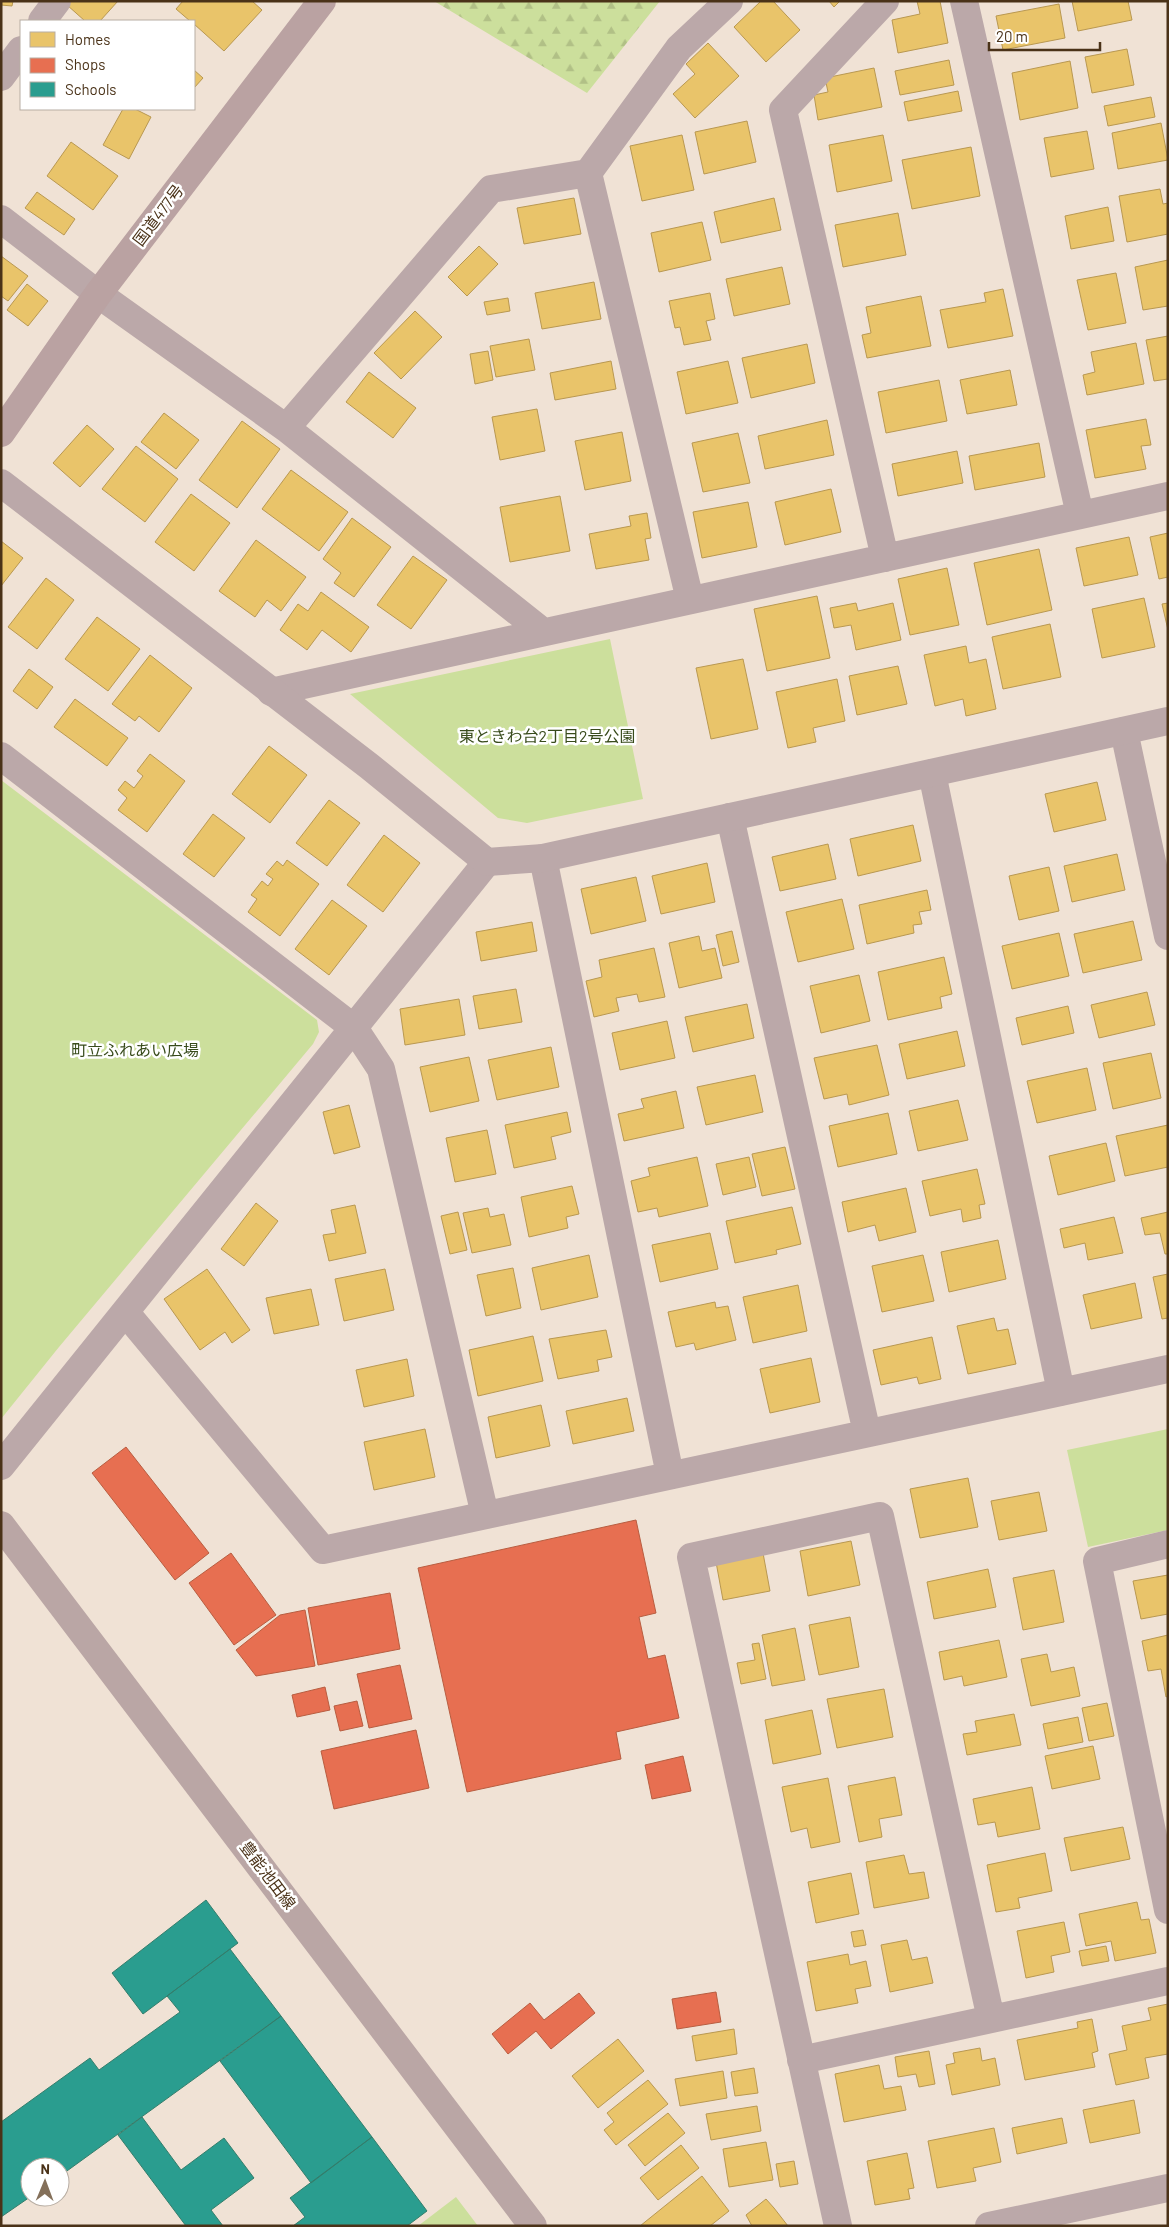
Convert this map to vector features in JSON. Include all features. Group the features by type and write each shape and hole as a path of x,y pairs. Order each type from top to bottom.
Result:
{"highway":[{"name":"国道477号","path":"1,433 98,294 322,1"}],"main road":[{"name":"豊能池田線","path":"1,1525 533,2226"}],"street":[{"path":"43,20 57,1"},
{"path":"286,428 491,188 588,173 679,48 729,1"},
{"path":"885,558 782,110 886,1"},
{"path":"964,1 1080,516"},
{"path":"1,77 20,51"},
{"path":"588,173 690,600"},
{"path":"1,219 98,294 286,428 542,632"},
{"path":"1,483 369,766 487,862 543,858 1168,722"},
{"path":"272,692 1168,496"},
{"path":"1124,731 1168,936"},
{"path":"1,756 354,1028 381,1069 485,1515"},
{"path":"932,773 1061,1392"},
{"path":"730,817 867,1433"},
{"path":"543,858 670,1476"},
{"path":"1,1466 487,862"},
{"path":"126,1313 323,1550 1168,1369"},
{"path":"838,2226 691,1557 880,1516 991,2019"},
{"path":"1168,1544 1097,1560 1168,1910"},
{"path":"801,2060 1168,1981"},
{"path":"989,2226 1168,2188"}],"green space":[{"path":"434,1 660,1 587,93"},
{"name":"東ときわ台2丁目2号公園","path":"610,639 643,799 527,823 498,818 350,694"},
{"name":"町立ふれあい広場","path":"1,780 317,1020 319,1032 313,1044 1,1419"},
{"path":"1168,1429 1168,1530 1088,1547 1067,1450"},
{"path":"456,2197 478,2226 418,2226"}],"building: Homes":[{"path":"1,1 13,1 12,6 1,5"},
{"path":"70,1 118,1 101,20 84,20 67,5"},
{"path":"183,1 252,1 262,10 224,51 195,25 195,20 189,20 176,9"},
{"path":"761,1 773,1 800,30 766,62 734,27"},
{"path":"829,1 840,1 834,7"},
{"path":"917,1 940,1 948,43 898,53 892,20 920,14"},
{"path":"1072,1 1128,1 1132,20 1078,31"},
{"path":"1059,4 1065,38 1003,50 996,16"},
{"path":"708,43 739,76 695,118 673,94 695,74 686,64"},
{"path":"1127,49 1134,85 1092,93 1085,57"},
{"path":"949,60 954,85 900,95 895,71"},
{"path":"1070,61 1078,108 1020,120 1012,73"},
{"path":"874,68 882,107 818,120 814,95 828,92 825,78"},
{"path":"195,71 203,78 195,87"},
{"path":"958,91 962,111 908,121 904,102"},
{"path":"1151,97 1155,117 1108,126 1104,106"},
{"path":"122,110 137,110 151,117 129,159 103,145"},
{"path":"747,121 756,162 704,174 695,132"},
{"path":"1161,123 1168,160 1118,169 1112,133"},
{"path":"1087,131 1094,169 1051,177 1044,138"},
{"path":"682,135 694,190 642,201 630,146"},
{"path":"883,135 892,181 837,192 829,145"},
{"path":"71,142 118,176 93,210 47,176"},
{"path":"971,147 980,196 912,209 902,160"},
{"path":"1160,189 1163,204 1168,203 1168,234 1127,242 1119,196"},
{"path":"37,192 75,219 64,235 25,208"},
{"path":"574,198 581,234 524,244 517,208"},
{"path":"774,198 781,230 721,243 714,212"},
{"path":"1108,207 1114,241 1071,249 1065,216"},
{"path":"898,213 906,255 843,267 835,225"},
{"path":"702,222 711,260 659,272 651,233"},
{"path":"479,246 498,264 467,296 448,277"},
{"path":"1,256 28,276 8,301 1,296"},
{"path":"1168,260 1168,306 1143,310 1135,267"},
{"path":"782,267 790,304 734,316 726,279"},
{"path":"1116,273 1126,323 1088,330 1077,280"},
{"path":"594,282 601,319 542,329 535,293"},
{"path":"27,284 48,301 28,326 7,310"},
{"path":"1003,289 1013,336 948,348 940,310 986,302 984,293"},
{"path":"710,293 715,319 706,321 711,340 684,345 680,327 675,328 669,301"},
{"path":"921,296 931,346 867,358 862,335 871,333 866,307"},
{"path":"508,298 510,311 487,315 484,302"},
{"path":"415,311 442,337 401,379 374,353"},
{"path":"1168,336 1168,379 1154,381 1146,340"},
{"path":"529,339 535,370 496,377 490,346"},
{"path":"1136,343 1144,384 1087,395 1083,375 1095,372 1091,352"},
{"path":"807,344 815,383 751,398 742,358"},
{"path":"488,351 493,380 475,384 470,354"},
{"path":"611,361 616,389 555,400 550,373"},
{"path":"728,361 738,403 686,414 677,372"},
{"path":"1010,370 1017,405 967,414 960,380"},
{"path":"369,372 416,408 393,438 346,402"},
{"path":"939,380 947,421 886,433 878,392"},
{"path":"537,409 545,451 500,460 492,417"},
{"path":"164,413 199,440 176,469 141,442"},
{"path":"1146,419 1151,445 1141,446 1146,469 1095,478 1086,430"},
{"path":"827,420 834,455 765,469 758,436"},
{"path":"242,421 280,449 237,508 199,480"},
{"path":"87,425 114,449 80,487 53,463"},
{"path":"622,432 631,481 585,490 575,441"},
{"path":"738,433 750,483 703,492 692,443"},
{"path":"1039,443 1045,477 975,490 969,456"},
{"path":"136,446 178,479 145,522 102,489"},
{"path":"957,451 963,483 898,496 892,464"},
{"path":"291,470 348,512 319,551 262,509"},
{"path":"831,489 841,532 785,545 775,502"},
{"path":"191,494 230,523 194,571 155,542"},
{"path":"560,496 570,551 510,562 500,507"},
{"path":"748,502 757,547 702,558 693,512"},
{"path":"647,513 651,538 645,539 649,560 596,569 589,534 631,526 629,516"},
{"path":"352,518 391,547 354,597 334,583 341,573 323,559"},
{"path":"1168,533 1168,577 1159,579 1150,537"},
{"path":"1129,537 1138,575 1084,586 1076,548"},
{"path":"256,540 306,577 281,611 267,600 255,617 219,591"},
{"path":"1,541 23,558 1,586"},
{"path":"1039,549 1052,610 987,625 974,563"},
{"path":"413,556 447,580 411,629 377,605"},
{"path":"947,568 959,625 910,635 898,579"},
{"path":"46,578 74,600 37,649 8,627"},
{"path":"321,592 369,627 351,652 322,630 307,650 280,630 298,604 308,611"},
{"path":"817,596 830,658 767,671 754,609"},
{"path":"1144,598 1155,647 1102,658 1092,609"},
{"path":"856,603 858,611 893,603 901,640 856,650 851,625 834,628 830,608"},
{"path":"1168,603 1168,630 1162,604"},
{"path":"97,617 140,649 108,691 65,659"},
{"path":"1050,624 1061,677 1003,689 992,637"},
{"path":"966,646 969,663 986,659 996,709 966,716 963,699 935,706 924,655"},
{"path":"150,655 192,688 159,732 139,716 135,721 112,704"},
{"path":"743,659 758,729 711,739 696,668"},
{"path":"898,666 907,704 857,715 849,676"},
{"path":"29,669 53,687 37,709 13,691"},
{"path":"837,679 845,721 813,728 816,742 788,748 776,692"},
{"path":"75,699 128,738 107,766 54,727"},
{"path":"269,746 307,775 270,823 232,794"},
{"path":"150,754 185,781 147,832 118,810 127,798 118,790 125,781 134,788 143,776 137,771"},
{"path":"1097,782 1106,820 1054,832 1045,794"},
{"path":"329,800 360,823 327,866 296,843"},
{"path":"213,814 245,838 214,877 183,854"},
{"path":"913,825 921,861 858,876 850,839"},
{"path":"384,835 420,863 383,912 347,885"},
{"path":"828,844 836,879 780,891 772,857"},
{"path":"1117,854 1125,890 1072,902 1064,866"},
{"path":"287,860 319,884 280,936 248,912 257,899 251,895 262,881 268,886 273,879 266,874 277,861 283,866"},
{"path":"707,863 715,902 661,914 652,876"},
{"path":"1049,867 1059,911 1019,920 1009,876"},
{"path":"636,877 646,921 591,934 581,889"},
{"path":"927,890 931,910 919,912 922,924 913,925 914,933 867,944 859,905"},
{"path":"842,899 854,949 798,962 786,912"},
{"path":"332,900 367,926 329,975 295,949"},
{"path":"1133,921 1142,960 1083,973 1074,934"},
{"path":"532,922 537,951 481,961 476,932"},
{"path":"732,931 739,962 723,966 716,935"},
{"path":"1059,933 1069,976 1012,989 1002,946"},
{"path":"699,936 702,951 715,948 722,978 679,988 669,943"},
{"path":"654,948 665,997 639,1002 637,994 616,998 619,1011 594,1017 586,981 602,977 599,960"},
{"path":"944,957 952,994 940,997 942,1008 888,1020 878,972"},
{"path":"859,975 870,1021 821,1033 810,986"},
{"path":"516,989 522,1022 479,1029 473,996"},
{"path":"1147,992 1155,1025 1099,1038 1091,1005"},
{"path":"459,999 465,1035 405,1045 400,1009"},
{"path":"747,1004 754,1038 693,1052 685,1017"},
{"path":"1068,1006 1074,1033 1022,1045 1016,1018"},
{"path":"667,1021 675,1058 620,1070 612,1033"},
{"path":"957,1031 965,1066 907,1079 899,1044"},
{"path":"877,1045 889,1095 849,1105 847,1094 824,1099 814,1058"},
{"path":"551,1047 559,1087 497,1100 488,1060"},
{"path":"1151,1053 1161,1098 1113,1109 1103,1063"},
{"path":"469,1057 479,1101 430,1112 420,1067"},
{"path":"1087,1068 1096,1110 1037,1123 1027,1081"},
{"path":"755,1075 763,1112 706,1125 697,1087"},
{"path":"676,1091 684,1128 624,1141 618,1114 644,1108 641,1099"},
{"path":"958,1100 968,1140 918,1151 909,1111"},
{"path":"349,1105 360,1147 334,1154 323,1112"},
{"path":"567,1112 571,1132 551,1137 556,1159 514,1168 505,1125"},
{"path":"888,1113 897,1154 838,1167 829,1126"},
{"path":"1168,1125 1168,1167 1125,1176 1116,1136"},
{"path":"487,1130 496,1174 455,1182 446,1138"},
{"path":"1106,1143 1115,1181 1058,1195 1049,1156"},
{"path":"785,1147 795,1189 762,1196 752,1154"},
{"path":"697,1157 708,1206 659,1217 657,1208 638,1212 631,1181 650,1176 648,1168"},
{"path":"749,1157 756,1187 723,1195 716,1164"},
{"path":"977,1169 985,1204 979,1205 981,1218 963,1222 961,1209 930,1216 922,1181"},
{"path":"572,1186 579,1214 566,1217 568,1228 529,1237 521,1197"},
{"path":"906,1188 916,1232 879,1241 875,1225 848,1232 842,1202"},
{"path":"256,1203 278,1221 244,1266 221,1249"},
{"path":"355,1205 366,1253 329,1261 323,1235 336,1233 331,1210"},
{"path":"792,1207 801,1244 776,1250 777,1254 735,1263 726,1221"},
{"path":"488,1208 490,1217 504,1214 511,1245 472,1253 463,1213"},
{"path":"458,1212 467,1250 450,1254 441,1216"},
{"path":"1168,1212 1168,1254 1165,1254 1160,1233 1145,1235 1141,1218"},
{"path":"1114,1217 1123,1253 1088,1260 1085,1243 1064,1248 1060,1229"},
{"path":"710,1233 718,1269 660,1282 652,1245"},
{"path":"998,1240 1006,1279 949,1292 941,1252"},
{"path":"589,1255 598,1297 541,1310 532,1268"},
{"path":"923,1255 934,1301 882,1312 872,1266"},
{"path":"513,1268 521,1308 486,1316 477,1275"},
{"path":"207,1269 250,1330 232,1343 225,1332 200,1350 164,1299"},
{"path":"385,1269 394,1310 344,1321 335,1279"},
{"path":"1168,1274 1168,1318 1162,1319 1153,1277"},
{"path":"1135,1283 1142,1318 1091,1329 1083,1295"},
{"path":"798,1285 807,1331 753,1343 743,1297"},
{"path":"311,1289 319,1325 274,1334 266,1298"},
{"path":"715,1302 716,1308 728,1306 736,1340 696,1350 694,1343 676,1347 668,1312"},
{"path":"994,1318 997,1331 1008,1329 1016,1364 968,1374 957,1326"},
{"path":"606,1330 612,1357 597,1360 599,1371 558,1379 549,1339"},
{"path":"533,1336 543,1381 478,1396 469,1350"},
{"path":"932,1337 941,1379 919,1384 917,1377 881,1385 873,1350"},
{"path":"811,1358 820,1402 770,1413 760,1369"},
{"path":"407,1359 414,1396 364,1407 356,1370"},
{"path":"627,1398 634,1431 573,1444 566,1411"},
{"path":"541,1405 550,1446 496,1458 488,1417"},
{"path":"425,1429 435,1477 374,1490 364,1442"},
{"path":"968,1478 978,1527 920,1538 910,1489"},
{"path":"1039,1492 1047,1531 999,1540 991,1501"},
{"path":"851,1541 860,1585 808,1596 800,1551"},
{"path":"763,1553 770,1591 723,1600 716,1562"},
{"path":"988,1569 996,1607 934,1619 927,1582"},
{"path":"1054,1570 1064,1622 1023,1630 1013,1578"},
{"path":"1168,1575 1168,1614 1141,1619 1133,1581"},
{"path":"850,1617 859,1667 819,1675 809,1625"},
{"path":"795,1628 805,1680 772,1686 762,1635"},
{"path":"1168,1635 1168,1696 1166,1697 1161,1669 1148,1671 1142,1641"},
{"path":"999,1640 1007,1677 964,1686 962,1676 944,1680 939,1652"},
{"path":"759,1643 766,1679 741,1684 737,1663 755,1660 752,1644"},
{"path":"1047,1654 1051,1672 1074,1667 1080,1696 1031,1706 1021,1659"},
{"path":"884,1689 893,1737 837,1748 827,1699"},
{"path":"1107,1703 1114,1736 1089,1741 1082,1708"},
{"path":"812,1710 821,1754 773,1764 765,1720"},
{"path":"1014,1714 1021,1745 967,1755 963,1734 977,1732 975,1721"},
{"path":"1078,1717 1083,1742 1048,1749 1043,1724"},
{"path":"1093,1746 1100,1779 1052,1789 1045,1756"},
{"path":"895,1777 902,1815 879,1819 882,1837 859,1842 848,1786"},
{"path":"828,1778 840,1842 811,1848 807,1828 791,1832 782,1787"},
{"path":"1032,1787 1040,1829 998,1837 995,1822 978,1825 973,1799"},
{"path":"1123,1827 1130,1859 1071,1871 1064,1838"},
{"path":"1045,1853 1052,1891 1018,1898 1020,1908 996,1912 987,1865"},
{"path":"904,1855 909,1874 924,1872 929,1898 874,1908 866,1862"},
{"path":"851,1873 859,1914 816,1923 808,1882"},
{"path":"1137,1902 1141,1920 1149,1919 1156,1953 1115,1961 1111,1941 1086,1946 1079,1914"},
{"path":"1064,1922 1070,1952 1051,1956 1054,1972 1026,1978 1017,1931"},
{"path":"863,1930 866,1945 854,1947 851,1932"},
{"path":"907,1940 912,1960 927,1957 933,1983 890,1992 881,1945"},
{"path":"1106,1946 1109,1961 1082,1966 1079,1951"},
{"path":"848,1954 850,1965 866,1961 871,1986 855,1989 858,2003 816,2011 807,1962"},
{"path":"1168,2004 1168,2054 1145,2058 1149,2078 1116,2085 1109,2054 1127,2050 1122,2026 1151,2020 1148,2008"},
{"path":"1092,2019 1098,2051 1092,2053 1095,2067 1025,2080 1017,2040 1078,2028 1077,2022"},
{"path":"734,2029 737,2054 696,2061 692,2036"},
{"path":"618,2039 644,2071 598,2108 572,2076"},
{"path":"980,2048 982,2061 995,2058 1000,2085 952,2095 946,2065 955,2063 953,2053"},
{"path":"929,2051 935,2084 919,2087 916,2074 898,2077 895,2057"},
{"path":"879,2065 884,2089 901,2086 906,2110 844,2122 835,2074"},
{"path":"754,2068 758,2093 735,2096 731,2072"},
{"path":"723,2071 727,2098 680,2106 675,2079"},
{"path":"648,2080 668,2104 616,2145 604,2130 614,2122 607,2113"},
{"path":"1134,2100 1140,2133 1090,2143 1083,2110"},
{"path":"757,2106 761,2131 711,2140 706,2114"},
{"path":"668,2113 685,2133 645,2166 628,2145"},
{"path":"1062,2118 1067,2143 1017,2154 1012,2128"},
{"path":"994,2128 1001,2162 973,2168 976,2181 937,2188 928,2141"},
{"path":"766,2142 773,2180 729,2187 723,2149"},
{"path":"681,2145 699,2168 658,2200 640,2178"},
{"path":"907,2153 914,2188 908,2189 910,2199 875,2205 867,2161"},
{"path":"794,2161 798,2184 780,2187 776,2164"},
{"path":"702,2176 729,2211 710,2226 640,2226"},
{"path":"766,2199 788,2226 752,2226 746,2215"}],"building: Shops":[{"path":"126,1447 209,1553 175,1580 92,1473"},
{"path":"636,1520 656,1613 639,1617 648,1659 665,1655 679,1718 616,1732 621,1759 467,1792 418,1568"},
{"path":"231,1553 276,1615 234,1645 189,1583"},
{"path":"390,1593 400,1649 318,1665 308,1608"},
{"path":"305,1610 315,1666 256,1676 236,1650 280,1615"},
{"path":"400,1665 412,1719 369,1728 357,1674"},
{"path":"325,1687 330,1710 297,1717 292,1695"},
{"path":"357,1701 363,1726 340,1731 334,1706"},
{"path":"416,1730 429,1788 334,1809 321,1751"},
{"path":"683,1756 691,1791 652,1799 645,1765"},
{"path":"716,1992 721,2022 677,2029 672,1999"},
{"path":"579,1993 595,2013 551,2049 536,2031 508,2054 492,2034 530,2003 544,2020"}],"building: Schools":[{"path":"206,1900 238,1943 143,2014 112,1973"},
{"path":"230,1949 281,2016 70,2169 70,2157 20,2157 20,2204 1,2217 1,2122 90,2058 99,2070 180,2012 167,1996"},
{"path":"281,2016 372,2137 311,2183 220,2061"},
{"path":"142,2117 181,2170 224,2138 254,2178 211,2210 223,2226 186,2226 118,2135"},
{"path":"372,2137 427,2211 407,2226 293,2226 305,2217 290,2198"}]}
